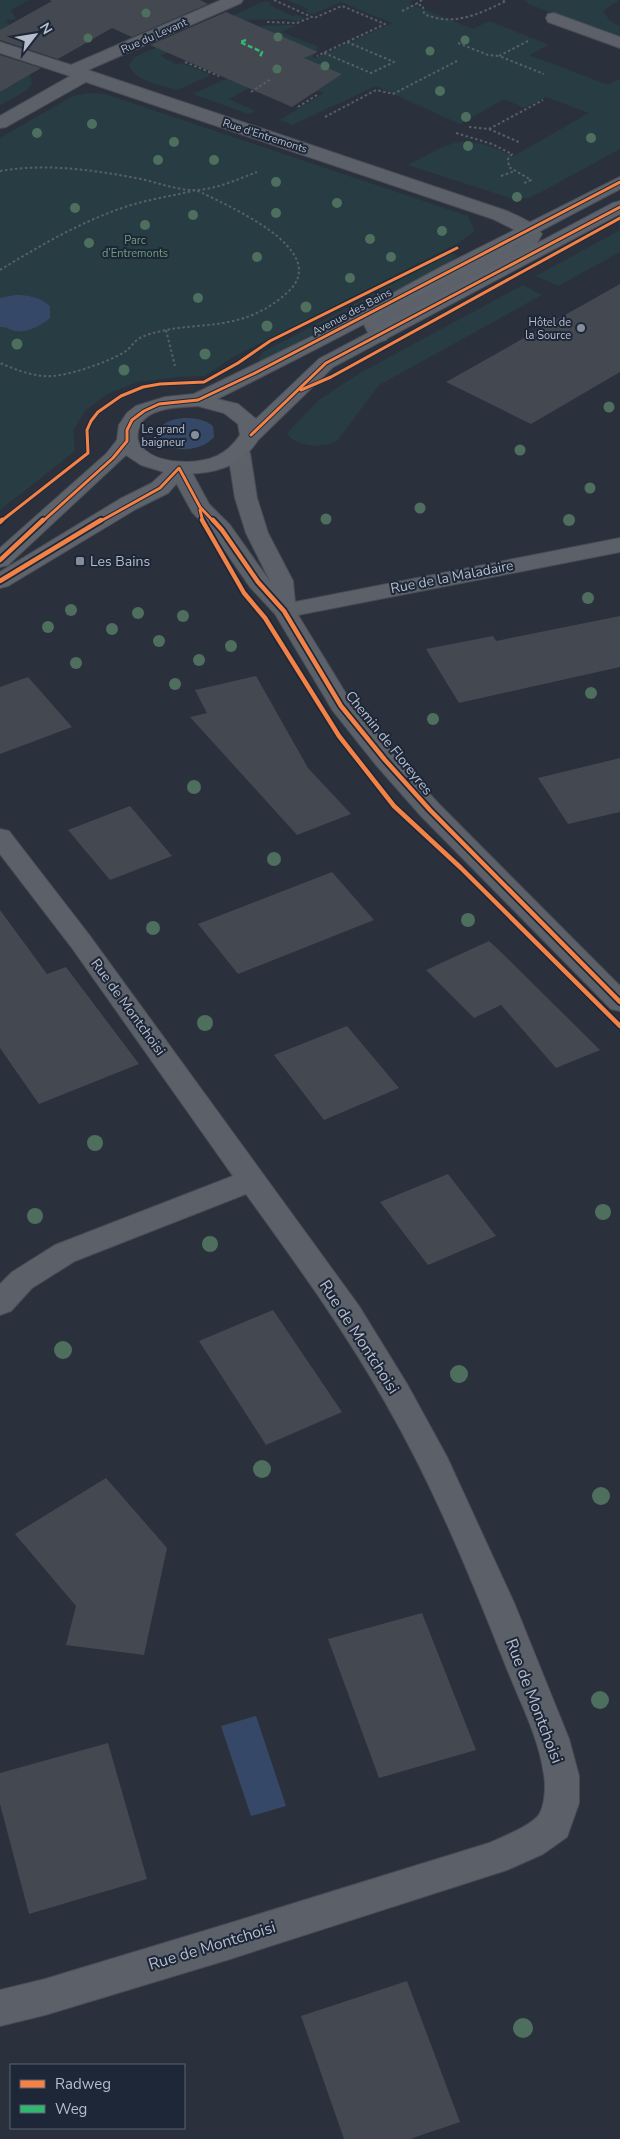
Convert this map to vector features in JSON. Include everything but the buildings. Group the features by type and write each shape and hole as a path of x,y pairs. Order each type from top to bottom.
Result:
{"main road":[{"name":"Avenue des Bains","path":"198,400 330,335 448,270 620,182"},
{"path":"245,444 249,425 236,412 215,403 198,400 178,400 159,404 144,411 132,420 127,430 127,441 139,456 157,464 179,468 212,465 228,460 245,444 326,363 620,207"},
{"path":"1,557 113,458 127,441"},
{"path":"0,581 128,504 160,488 179,468"}],"street":[{"name":"Rue du Levant","path":"0,123 78,73 235,0"},
{"path":"554,18 620,43"},
{"name":"Rue d'Entremonts","path":"0,46 500,215 529,229"},
{"name":"Avenue des Bains","path":"379,336 374,325 528,243 534,234 529,229"},
{"name":"Chemin de Floreyres","path":"245,444 246,498 257,533 282,581 284,610"},
{"name":"Chemin de Floreyres","path":"179,468 200,507 222,530 258,582 284,610 341,706 385,760 430,810 620,1002"},
{"name":"Rue de la Maladaire","path":"284,610 620,545"},
{"name":"Rue de Montchoisi","path":"0,837 82,942 348,1314 396,1393 431,1457 498,1605 552,1739 562,1776 561,1804 554,1825 530,1842 494,1858 145,1967 45,1997 0,2008"},
{"path":"0,1303 22,1280 65,1252 252,1180"}],"path":[{"path":"273,0 314,18 342,6 385,24 317,56"},
{"path":"402,11 422,0"},
{"path":"416,4 423,6 424,14 428,17 440,20 465,20 506,1 503,0"},
{"path":"266,22 297,23 312,16"},
{"path":"499,56 535,37"},
{"path":"324,53 371,73 394,62 347,42"},
{"path":"458,43 488,55 499,56 544,74"},
{"path":"319,120 376,90 393,94 457,61"},
{"path":"489,129 543,100"},
{"path":"469,127 489,129 521,143"},
{"path":"456,133 492,144 512,154 508,159 509,167 531,180 522,184"},
{"path":"0,171 19,167 68,169 135,178 196,190 241,214 279,238 289,247 298,260 300,272 296,285 279,302 257,314 214,326 166,330 138,339 126,352 50,377 15,369 0,363"},
{"path":"0,270 48,241 102,216 130,206 196,190 261,171"},
{"path":"506,182 498,178 515,171"},
{"path":"166,330 176,373"}],"green space":[{"path":"0,0 29,0 11,10 16,19 6,20 14,36 0,31"},
{"path":"287,0 412,0 410,4 473,29 489,21 549,45 529,55 608,85 620,79 620,149 541,192 528,198 513,199 408,165 438,149 460,142 482,144 514,156 589,113 546,97 524,108 504,99 460,124 376,86 292,125 280,120 324,93 270,76 229,99 255,111 248,114 193,94 285,52 273,33 259,26 297,25 281,32 319,47 312,57 316,58 392,23 341,2 313,14 305,11 308,9"},
{"path":"523,0 619,0 603,11 610,21 620,26 620,39 526,3 528,2"},
{"path":"265,1 272,3 269,5 292,16 297,15 305,18 298,21 286,19 243,20 232,16"},
{"path":"182,36 182,46 160,56 176,64 182,63 211,75 177,90 150,82 132,71 129,65 135,57"},
{"path":"29,71 32,83 26,91 0,105 0,92 21,80"},
{"name":"Parc d’Entremonts","path":"89,93 105,94 468,216 475,231 458,243 231,358 205,376 138,382 107,394 85,411 73,431 75,451 0,510 0,138 73,96"},
{"path":"620,230 620,252 558,286 536,276"},
{"path":"452,253 457,256 444,265 260,362 259,358 263,352"},
{"path":"523,285 542,295 379,385 337,441 325,445 312,446 298,442 288,435 289,431 319,400 360,373"}],"water":[{"path":"25,295 42,300 50,306 50,318 27,331 0,327 0,298"},
{"path":"184,418 199,419 210,424 213,426 214,437 201,446 193,448 185,449 170,446 158,435 161,427 171,420"},
{"path":"256,1716 286,1806 251,1816 221,1726"}],"marked path":[{"path":"246,40 240,42 262,52 260,57"}],"cycle path":[{"path":"0,560 113,458 127,441 127,430 132,420 144,411 159,404 198,400 255,373 620,182"},
{"path":"251,435 326,363 620,207"},
{"path":"301,390 331,377 620,218"},
{"path":"0,522 88,453 87,430 91,421 98,412 121,396 143,387 160,384 204,382 238,363 270,341 457,248"},
{"path":"0,581 128,504 160,488 179,468 200,507 222,530 258,582 284,611 341,706 385,760 430,810 620,1002"},
{"path":"200,510 201,518 244,593 265,618 339,736 394,806 461,868 620,1026"}],"place":[{"name":"Hôtel de la Source","path":"581,328"},
{"name":"Le grand baigneur","path":"195,435"},
{"name":"Les Bains","path":"80,561"}]}
